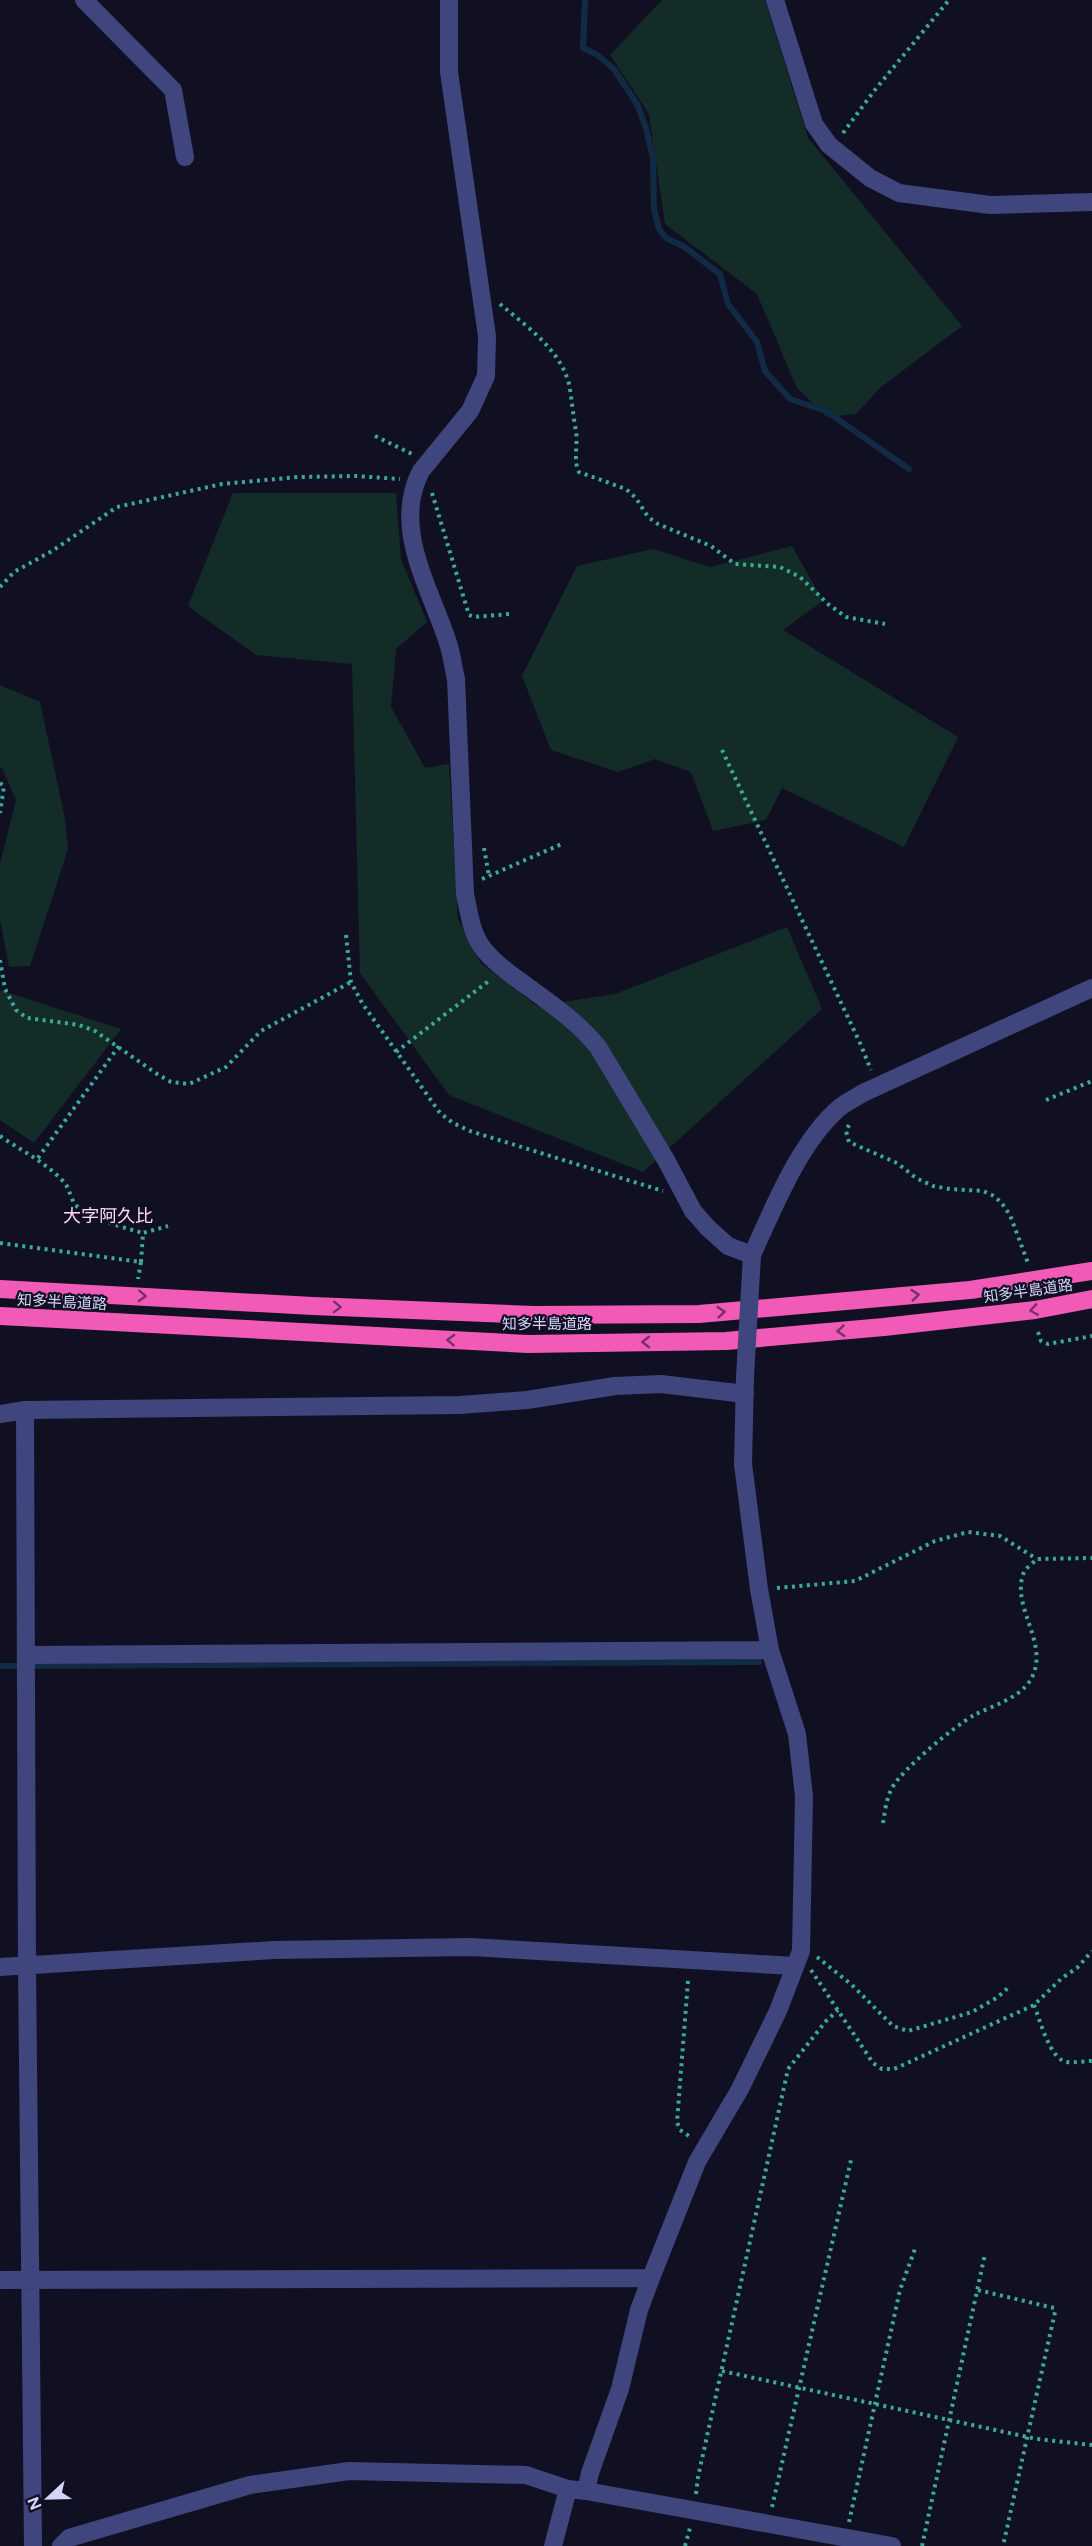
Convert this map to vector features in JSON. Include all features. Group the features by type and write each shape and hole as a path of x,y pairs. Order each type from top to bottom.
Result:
{"highway":[{"name":"知多半島道路","path":"0,1289 533,1315 699,1314 970,1290 1092,1271"},
{"name":"知多半島道路","path":"0,1316 528,1344 680,1342 726,1341 884,1327 1035,1310 1092,1299"}],"street":[{"path":"84,0 173,90 185,157"},
{"path":"449,0 449,72 487,336 486,376 470,411 421,471 410,520 414,555 449,646 456,679 465,894 471,925 480,946 504,969 563,1013 592,1040 681,1187 693,1211 728,1245 752,1254"},
{"path":"775,0 814,124 832,148 870,178 899,193 990,205 1092,202"},
{"path":"586,2490 620,2389 639,2310 651,2278 697,2162 740,2089 764,2040 778,2011 797,1957 804,1796 797,1734 771,1650 759,1589 743,1464 752,1254 775,1204 808,1145 825,1122 841,1107 880,1085 1092,988"},
{"path":"0,1414 25,1410 268,1405 460,1405 527,1400 615,1386 661,1384 745,1386"},
{"path":"25,1410 27,1966 33,2546"},
{"path":"27,1655 771,1650"},
{"path":"0,1967 274,1950 471,1947 797,1957"},
{"path":"0,2280 651,2278"},
{"path":"61,2546 69,2538 250,2485 349,2471 526,2475 568,2489 586,2490 892,2546"},
{"path":"553,2546 568,2489"}],"path":[{"path":"832,148 874,91 949,0"},
{"path":"480,292 493,298 526,325 561,363 569,385 577,442 576,467 579,472 626,489 636,498 648,517 658,524 711,546 735,564 780,567 800,577 846,617 885,624"},
{"path":"375,436 425,474 444,527 469,615 474,617 508,614"},
{"path":"0,587 14,572 52,551 117,507 138,501 222,484 298,477 356,476 421,471"},
{"path":"722,750 861,1043 874,1077 880,1085"},
{"path":"0,783 4,786 5,793 0,813"},
{"path":"464,855 469,858 481,879 564,843"},
{"path":"484,848 489,876"},
{"path":"346,935 351,981 362,1003 440,1113 453,1123 651,1188 670,1191 681,1187"},
{"path":"0,960 5,989 16,1010 27,1018 79,1025 95,1031 171,1082 189,1084 226,1067 261,1031 351,981"},
{"path":"396,1052 504,969"},
{"path":"38,1158 119,1046"},
{"path":"1046,1100 1092,1081"},
{"path":"857,1118 846,1131 849,1142 897,1163 927,1183 950,1190 983,1191 1001,1202 1011,1215 1029,1265"},
{"path":"0,1136 20,1150 38,1158 65,1182 73,1203 79,1209 102,1220 143,1233 168,1226"},
{"path":"138,1279 143,1233"},
{"path":"0,1243 141,1262"},
{"path":"1038,1332 1041,1341 1048,1344 1092,1336"},
{"path":"759,1589 855,1581 935,1541 968,1532 1000,1536 1037,1559 1092,1558"},
{"path":"883,1823 890,1795 902,1776 952,1730 972,1716 1019,1693 1035,1673 1036,1656 1021,1587 1025,1570 1037,1559"},
{"path":"797,1957 810,1951 852,1985 893,2026 908,2031 972,2012 998,1997 1010,1986"},
{"path":"797,1957 807,1964 873,2062 882,2069 894,2070 1034,2005 1062,1978 1077,1968 1092,1951"},
{"path":"687,1981 677,2122 680,2130 706,2147"},
{"path":"1034,2005 1047,2041 1058,2058 1066,2062 1092,2061"},
{"path":"685,2546 695,2510 698,2477 788,2069 826,2021 838,2010"},
{"path":"770,2524 851,2160"},
{"path":"846,2538 900,2290 916,2246"},
{"path":"922,2546 951,2421 985,2254"},
{"path":"978,2290 1054,2308 1055,2312 1003,2546"},
{"path":"722,2371 1028,2437 1092,2445"}],"green space":[{"path":"662,0 765,0 808,138 962,326 880,388 856,414 827,417 797,388 757,294 665,224 649,114 610,55"},
{"path":"233,493 396,493 401,559 427,622 396,649 391,707 425,768 449,764 458,919 481,963 537,1006 615,994 787,927 822,1009 643,1172 449,1095 360,973 352,664 256,655 188,606"},
{"path":"792,546 823,601 783,630 958,737 904,847 782,788 766,820 713,831 691,772 655,759 618,772 551,750 522,676 577,566 653,549 710,567"},
{"path":"0,685 40,702 65,819 68,849 30,966 9,967 0,920 0,864 16,800 0,768"},
{"path":"0,990 121,1029 34,1143 0,1120"}],"waterway":[{"path":"585,0 583,48 596,54 614,69 637,104 646,128 653,158 654,209 659,229 666,238 683,246 720,274 728,304 757,342 765,371 790,399 826,411 909,469"},
{"path":"0,1666 759,1662"}],"district":[{"name":"大字阿久比","path":"108,1216"}]}
